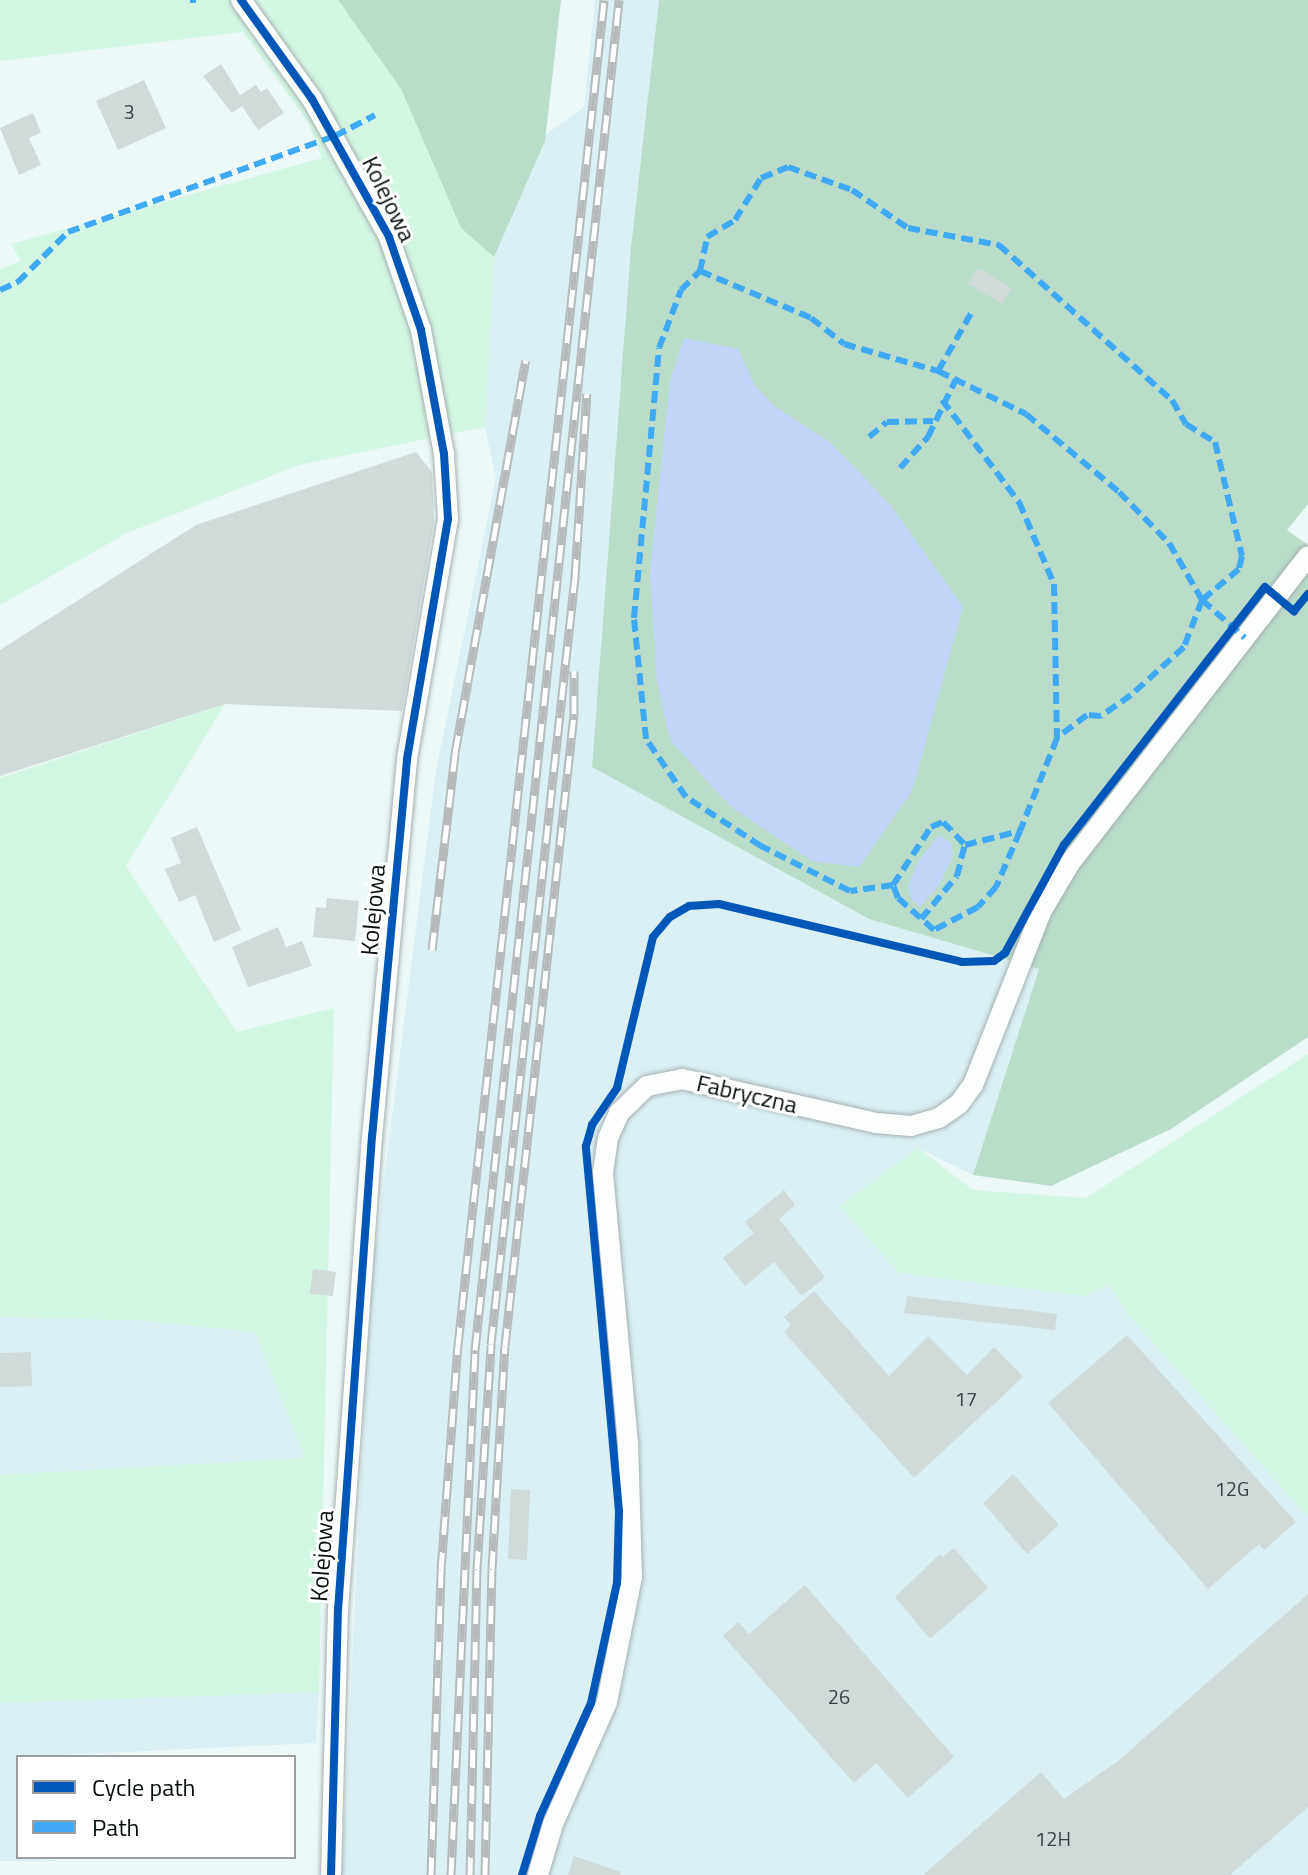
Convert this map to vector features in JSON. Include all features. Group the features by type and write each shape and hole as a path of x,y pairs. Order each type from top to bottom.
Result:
{"street":[{"name":"Kolejowa","path":"241,0 312,99 389,237 421,330 444,454 448,519 407,760 372,1136 338,1608 331,1875"},
{"name":"Fabryczna","path":"538,1875 553,1824 607,1702 632,1577 628,1443 603,1173 608,1138 619,1113 647,1086 682,1079 888,1124 925,1122 959,1104 973,1085 1041,912 1070,863 1308,556"}],"shaded area":[{"path":"595,0 659,0 631,247 592,767 869,919 1039,969 973,1175 918,1148 840,1206 1109,1284 1125,1311 1308,1517 1308,1875 342,1875 370,1290 436,771 496,478 485,427 494,257 545,135 584,107"},
{"path":"0,1317 135,1320 255,1332 305,1458 0,1475"},
{"path":"319,1692 316,1743 16,1755 16,1859 62,1861 0,1861 0,1703"}],"green space":[{"path":"0,0 338,0 401,89 461,228 494,257 485,427 299,465 127,533 0,605 0,269 21,261 11,244 322,158 308,122 243,32 0,61"},
{"path":"338,0 561,0 545,141 494,257 461,228 401,89"},
{"path":"659,0 1308,0 1308,504 1287,530 1308,545 1308,1037 1171,1129 1051,1186 973,1175 1039,969 869,919 592,767 631,247"},
{"path":"225,704 126,866 237,1032 334,1008 319,1692 0,1703 0,1475 305,1458 255,1332 135,1320 0,1317 0,778"},
{"path":"1308,1054 1308,1517 1125,1311 1109,1284 1085,1296 899,1273 839,1206 918,1148 973,1190 1086,1198"}],"water":[{"path":"684,338 738,349 755,386 774,406 831,443 891,506 963,607 912,791 859,867 812,861 730,806 670,740 657,681 650,573 670,382"},
{"path":"939,835 951,843 953,855 939,885 920,907 911,899 908,886 918,862"}],"building":[{"path":"221,64 240,95 256,85 261,92 267,88 284,113 258,130 242,106 232,113 203,76"},
{"path":"144,80 166,128 118,150 96,101"},
{"path":"33,113 41,133 29,138 41,165 19,175 0,128"},
{"path":"978,268 1012,288 1002,304 968,284"},
{"path":"416,452 432,472 434,522 402,711 225,704 0,776 0,650 196,525"},
{"path":"197,827 241,930 214,942 195,895 179,902 165,869 181,863 171,838"},
{"path":"327,898 359,901 355,941 313,937 316,907 326,908"},
{"path":"278,927 286,947 302,941 312,966 248,987 232,947"},
{"path":"784,1190 795,1205 779,1219 825,1277 802,1296 774,1262 745,1286 723,1258 754,1233 745,1222"},
{"path":"313,1269 336,1272 333,1296 310,1294"},
{"path":"814,1291 889,1376 928,1336 967,1375 994,1347 1023,1377 914,1478 784,1332 791,1325 784,1317"},
{"path":"907,1296 1057,1314 1055,1330 904,1313"},
{"path":"1127,1335 1296,1522 1264,1550 1259,1544 1208,1589 1048,1403"},
{"path":"31,1352 32,1386 0,1387 0,1353"},
{"path":"1013,1474 1059,1525 1027,1554 983,1503"},
{"path":"511,1489 530,1490 527,1560 508,1559"},
{"path":"954,1548 988,1588 930,1639 895,1597 940,1554 943,1557"},
{"path":"805,1585 954,1757 908,1798 876,1763 854,1783 723,1636 738,1622 749,1634"},
{"path":"1308,1594 1308,1807 1230,1875 923,1875 1041,1772 1064,1799 1118,1761"},
{"path":"574,1856 621,1872 620,1875 568,1875"}],"railway":[{"path":"431,1875 441,1570 458,1345 604,0"},
{"path":"451,1875 475,1350 619,0"},
{"path":"432,950 455,753 526,360"},
{"path":"470,1875 477,1569 491,1344 575,577 587,393"},
{"path":"485,1875 492,1569 505,1346 574,714 574,671"}],"marked path":[{"path":"190,0 196,0"},
{"path":"0,290 18,282 68,232 335,136 375,115"},
{"path":"893,885 850,891 761,846 686,797 646,739 634,618 659,348 681,290 700,271 707,237 735,220 761,178 788,167 852,190 908,228 999,245 1172,400 1186,424 1215,442 1242,556 1239,569 1202,600 1184,647 1131,695 1101,716 1087,715 1057,738"},
{"path":"700,271 811,318 844,344 938,371 1026,414 1119,492 1169,543 1202,600 1245,638"},
{"path":"938,371 973,310"},
{"path":"900,468 928,437 956,379"},
{"path":"942,400 1019,502 1054,584 1057,738 1020,831 996,887 978,907 934,930 898,898 893,885 931,827 943,822 965,845 1020,831"},
{"path":"869,437 887,422 933,421"},
{"path":"921,919 957,876 965,845"}],"cycle path":[{"path":"241,0 312,99 389,237 421,330 444,454 448,519 407,760 372,1136 338,1608 331,1875"},
{"path":"522,1875 540,1816 591,1703 617,1583 619,1511 586,1146 592,1125 617,1088 653,937 670,917 689,906 719,904 962,962 994,961 1005,953 1064,845 1265,587 1294,611 1308,594"}]}
